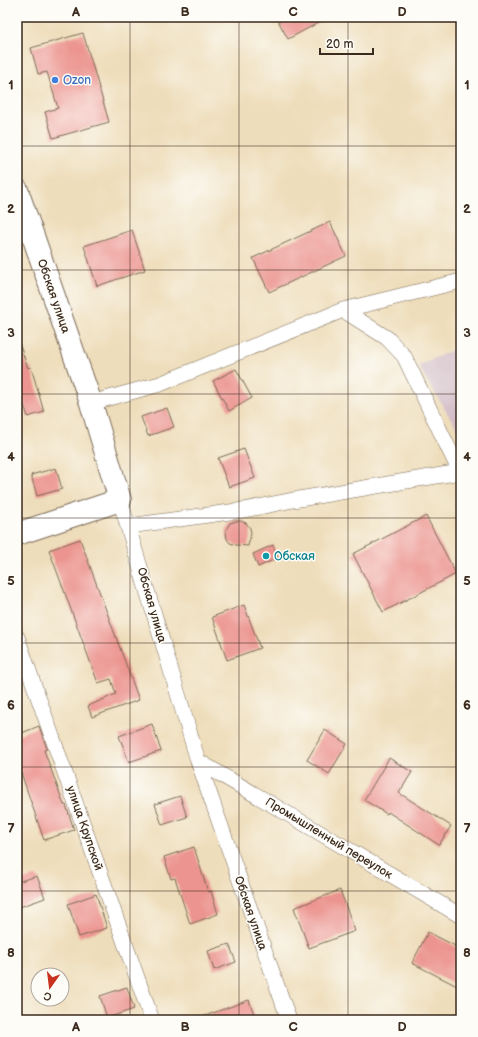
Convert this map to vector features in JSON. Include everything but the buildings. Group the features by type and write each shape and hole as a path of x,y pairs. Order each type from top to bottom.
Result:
{"street":[{"name":"Обская улица","path":"17,190 91,403 198,761 289,1020"},
{"path":"91,403 160,384 344,310 461,281"},
{"path":"129,526 244,510 293,500 460,473 404,356 387,338 344,310"},
{"path":"17,534 120,500"},
{"name":"улица Крупской","path":"17,637 152,1020"},
{"name":"Промышленный переулок","path":"198,761 461,916"}],"shaded area":[{"path":"461,346 461,435 418,366"}],"place":[{"name":"Ozon","path":"55,80"},
{"name":"Обская","path":"266,556"}]}
